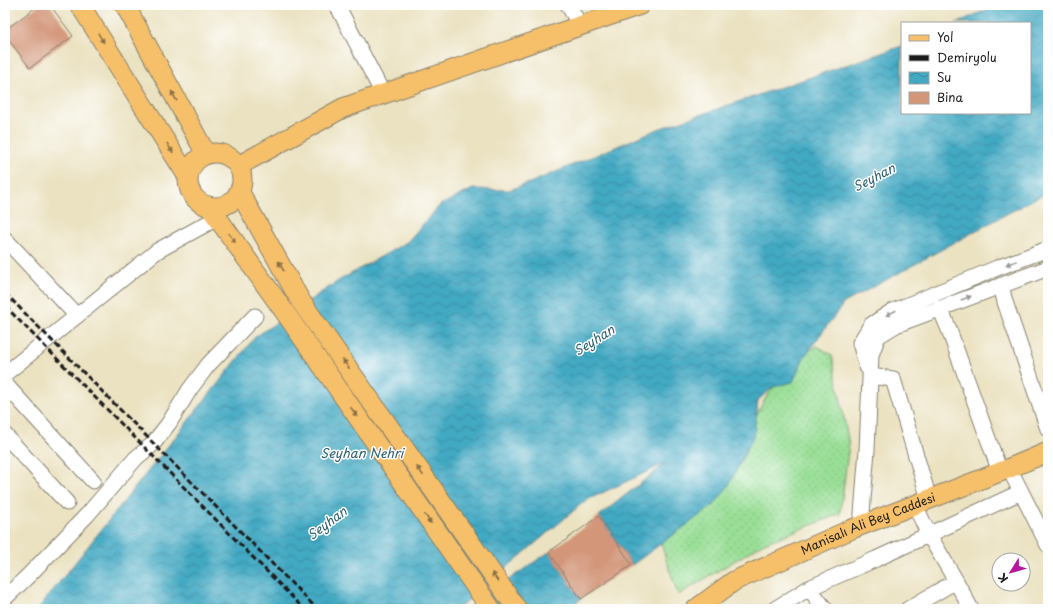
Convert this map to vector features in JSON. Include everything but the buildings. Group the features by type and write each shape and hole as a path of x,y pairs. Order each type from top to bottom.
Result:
{"main road":[{"path":"80,5 188,177"},
{"path":"125,5 206,154"},
{"path":"238,166 343,108 640,5"},
{"path":"213,212 218,207 227,204 234,198 242,183 238,166 232,159 215,153 206,154 194,163 190,169 188,185 191,192 196,199 213,212 284,311 491,609"},
{"path":"239,191 300,300 518,609"},
{"name":"Manisalı Ali Bey Caddesi","path":"697,609 734,581 861,526 1048,452"}],"street":[{"path":"338,5 383,94"},
{"path":"568,5 580,25"},
{"path":"5,374 157,251 213,212"},
{"path":"5,239 77,316"},
{"path":"870,376 860,343 871,325 891,312 996,268 1048,249"},
{"path":"861,526 867,450 870,355 878,336 896,325 1048,268"},
{"path":"1001,285 1048,429"},
{"path":"940,308 1004,470 1021,492 1048,545"},
{"path":"5,598 88,514 136,458 153,444 208,365 254,316"},
{"path":"870,376 893,379 929,536 971,609"},
{"path":"5,384 93,481"},
{"path":"5,435 67,503"},
{"path":"775,609 809,588 929,536 1021,492"},
{"path":"908,609 956,581"},
{"path":"809,588 825,609"}],"green space":[{"path":"817,346 832,355 849,444 840,514 764,543 678,595 660,541 701,505 742,461 753,421 768,394 799,356"}],"water":[{"path":"998,5 1048,5 1048,193 1034,199 844,303 804,357 793,382 773,387 758,400 754,435 729,485 714,505 632,565 599,516 666,463 585,501 458,609 38,609 255,337 338,281 407,242 440,205 473,189 509,190 532,182 658,129 901,46 901,114 1031,114 1031,22 958,22"},
{"path":"549,552 581,599 566,609 466,609"}],"railway":[{"path":"5,293 317,609"},
{"path":"5,306 304,609"}],"water label":[{"name":"Seyhan","path":"874,177"},
{"name":"Seyhan","path":"594,340"},
{"name":"Seyhan Nehri","path":"362,453"},
{"name":"Seyhan","path":"327,523"}]}
